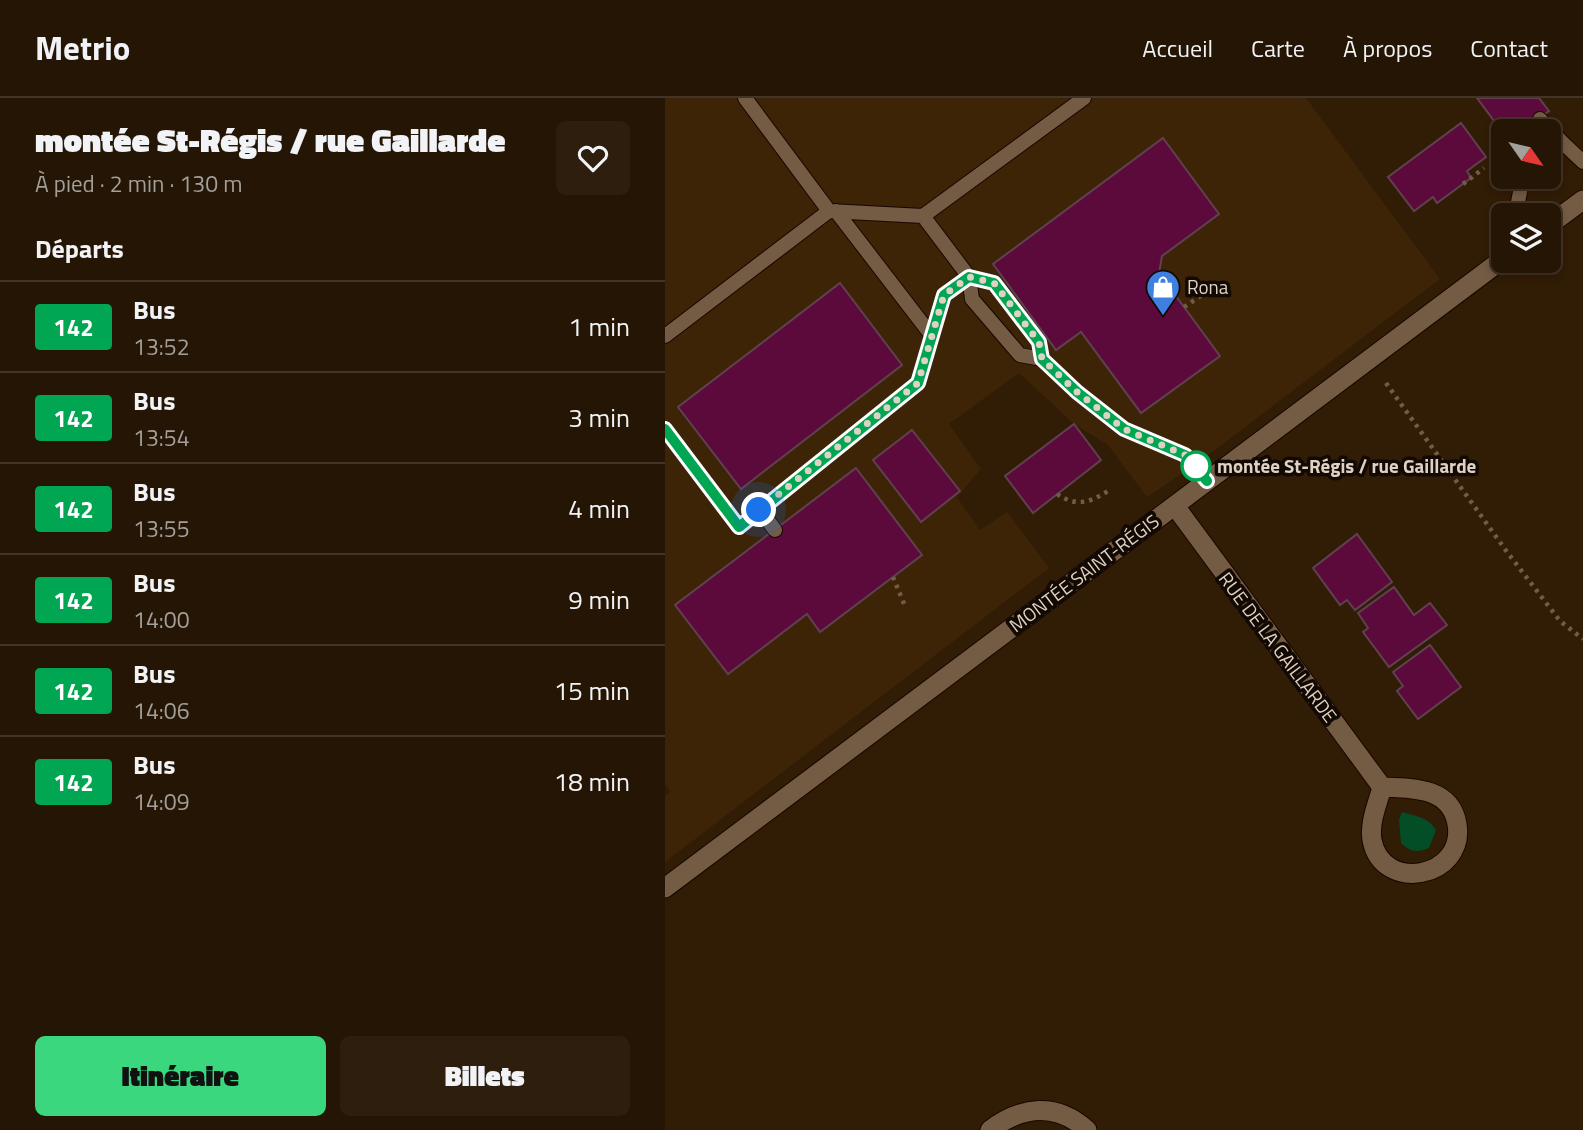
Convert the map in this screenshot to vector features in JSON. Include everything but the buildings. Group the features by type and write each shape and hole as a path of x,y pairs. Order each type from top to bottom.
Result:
{"street":[{"path":"1561,216 1583,200"},
{"name":"MONTÉE SAINT-RÉGIS","path":"665,888 1491,268"},
{"name":"RUE DE LA GAILLARDE","path":"1175,506 1383,787"},
{"path":"1383,787 1426,790 1450,806 1458,834 1455,848 1437,869 1411,875 1386,864 1377,853 1372,826 1383,787"},
{"path":"990,1130 1015,1114 1049,1109 1077,1120 1087,1130"}],"lane":[{"path":"745,98 932,336"},
{"path":"665,336 832,211 923,216 1084,98"},
{"path":"1561,147 1583,162"},
{"path":"1518,202 1521,189"},
{"path":"923,216 969,277 972,299 1020,355 1042,359 1106,416 1141,438 1185,455 1207,481"},
{"path":"665,429 739,527 918,383 944,295 969,277 994,283 1039,342 1042,359"},
{"path":"759,510 775,530"}],"path":[{"path":"1463,184 1484,168"},
{"path":"1184,307 1211,289"},
{"path":"1386,383 1560,621 1583,639"},
{"path":"1057,494 1070,503 1091,501 1108,491"},
{"path":"893,576 905,606"}],"shaded area":[{"path":"665,98 1306,98 1440,279 1195,465 1147,497 1108,445 1074,424 1019,373 949,424 981,469 957,497 980,530 1007,512 1049,568 665,862 665,796 670,792 665,784"}],"green space":[{"path":"1402,812 1433,825 1436,830 1429,848 1414,851 1401,843 1399,820"}],"bus line":[{"name":"142","path":"665,429 739,527 918,383 944,295 969,277 994,283 1039,342 1042,359 1077,392 1124,429 1185,455 1207,481"}],"place":[{"name":"Rona","path":"1163,317"},
{"name":"montée St-Régis / rue Gaillarde","path":"1196,466"}],"route":[{"path":"759,510 918,383 944,295 969,277 994,283 1039,342 1042,359 1077,392 1124,429 1185,455 1196,466"}]}
